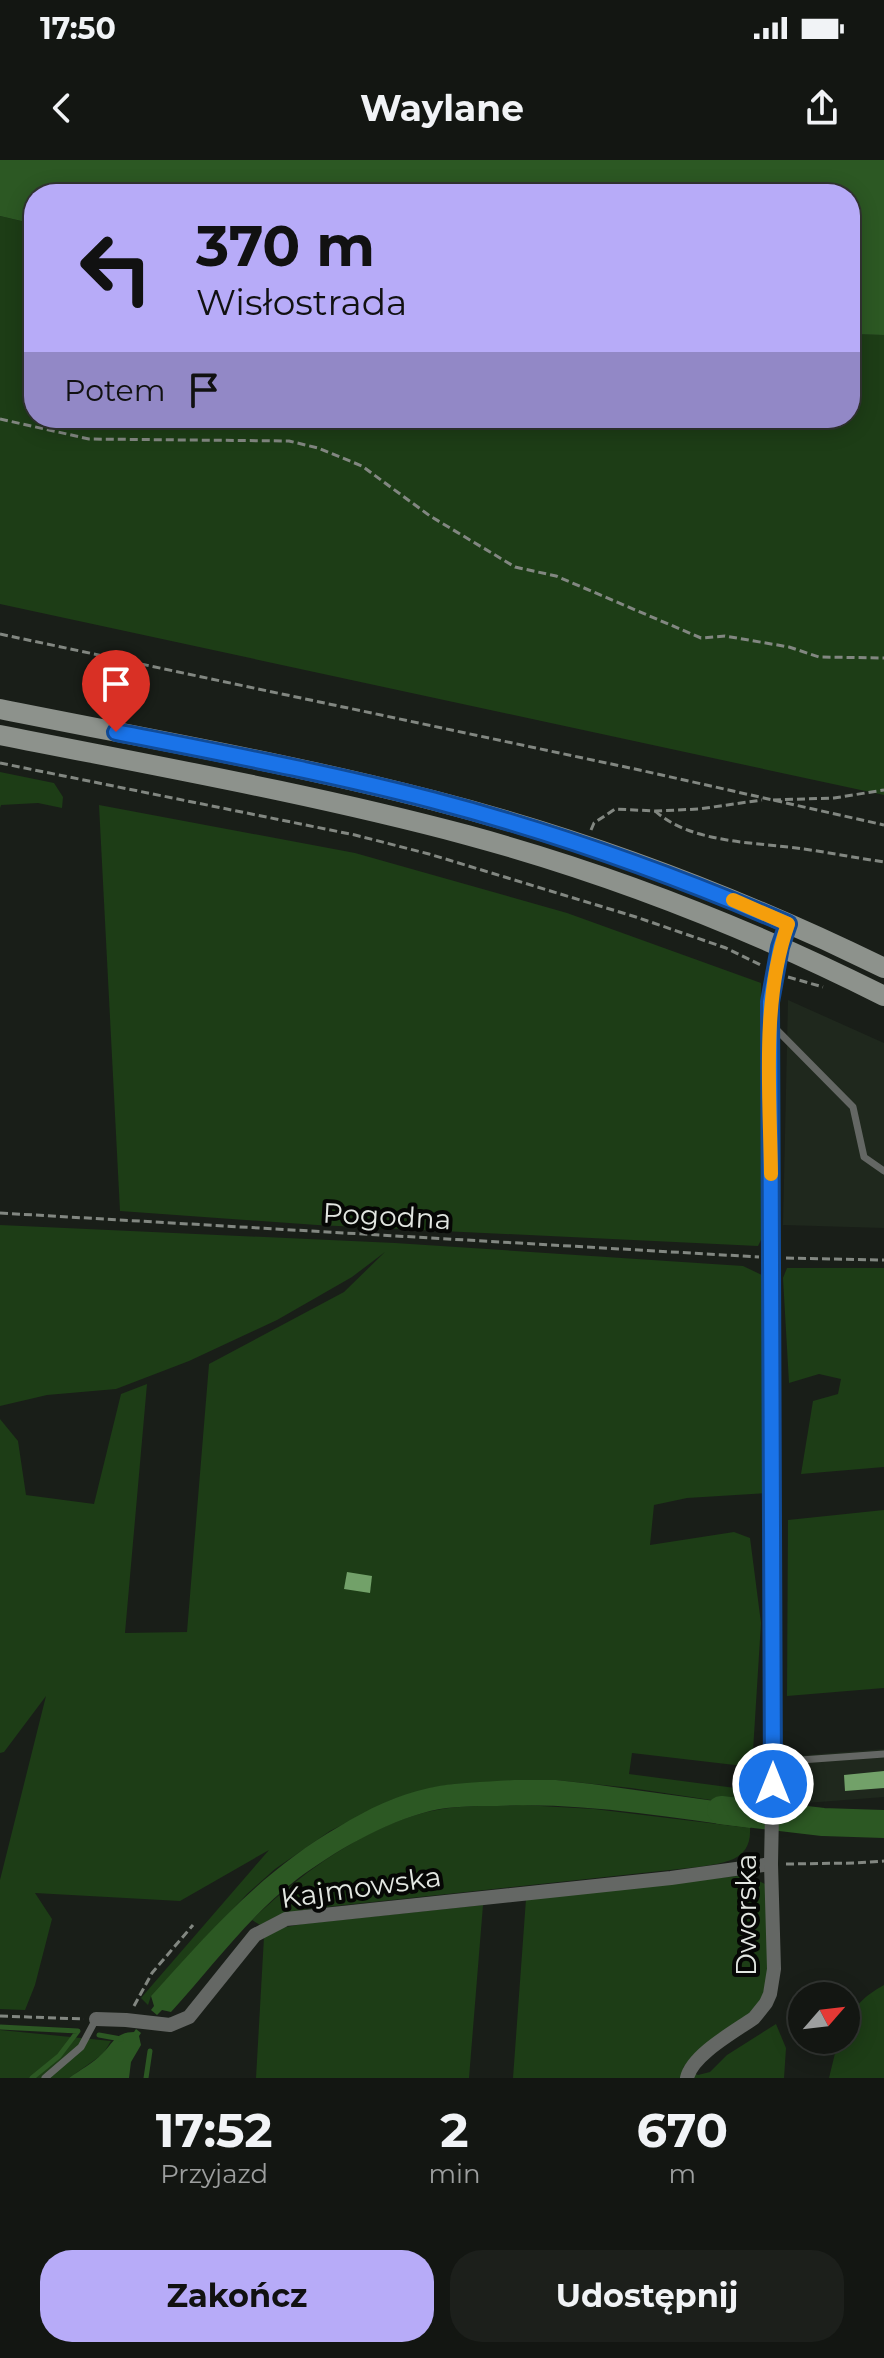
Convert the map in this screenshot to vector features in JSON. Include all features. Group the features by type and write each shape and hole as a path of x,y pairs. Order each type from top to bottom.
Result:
{"main road":[{"path":"0,709 328,775 433,800 585,845 702,887 884,968"},
{"path":"0,735 298,795 469,836 627,886 780,947 884,996"},
{"path":"780,947 788,924"}],"street":[{"name":"Dworska","path":"687,2078 704,2054 754,2018 766,2003 774,1969 771,1864 770,1002 780,947"},
{"name":"Kajmowska","path":"96,2019 170,2025 189,2017 255,1935 286,1919 671,1878 771,1864"}],"lane":[{"path":"770,1024 853,1107 864,1157 884,1171"},
{"path":"773,1762 884,1754"},
{"path":"45,2078 81,2047 96,2019"}],"path":[{"path":"0,419 24,424"},
{"path":"40,428 89,439 289,441 318,448 362,466 430,516 515,567 556,576 701,638 725,636 789,647 819,657 884,658"},
{"path":"0,634 884,825"},
{"path":"0,763 309,825 429,854 650,921 726,948 792,979 827,988"},
{"path":"585,845 594,823 615,809 699,809 766,800 834,798 884,790"},
{"path":"655,811 668,822 716,838 884,862"},
{"name":"Pogodna","path":"0,1213 772,1258 884,1260"},
{"path":"771,1864 884,1861"},
{"path":"126,2020 152,1973 193,1925"},
{"path":"0,2016 96,2019"}],"shaded area":[{"path":"0,160 884,160 884,335 860,334 860,184 24,184 24,222 0,216"},
{"path":"0,216 24,222 24,428 860,428 860,334 884,335 884,795 0,604"},
{"path":"0,772 54,783 63,797 62,808 38,803 1,805 0,808"},
{"path":"99,805 355,853 567,913 761,983 761,1240 758,1246 317,1225 120,1211"},
{"path":"788,1000 884,1043 884,1228 783,1225"},
{"path":"0,1225 395,1243 743,1266 764,1276 766,1493 687,1498 654,1505 650,1545 734,1532 750,1538 761,1623 752,1767 632,1753 629,1774 758,1791 751,1806 556,1780 454,1784 393,1799 330,1831 275,1869 247,1894 151,1996 148,2005 141,1998 269,1850 180,1901 35,1893 52,1919 35,1985 25,2010 0,2009 0,1880 46,1696 4,1752 0,1753 0,1419 18,1441 26,1495 94,1504 121,1394 147,1384 125,1633 187,1632 209,1364 344,1292 385,1252 352,1277 277,1320 189,1361 116,1389 47,1395 0,1406"},
{"path":"787,1268 884,1268 884,1467 801,1474 813,1401 838,1394 841,1379 819,1374 789,1383 783,1278"},
{"path":"884,1510 884,1688 787,1696 788,1520"},
{"path":"884,1749 884,1797 780,1805 780,1757"},
{"path":"556,1780 751,1806 759,1815 750,1828 560,1806 463,1807 412,1816 360,1839 296,1880 246,1927 171,2012 162,2010 157,2015 151,2010 154,2006 151,1996 216,1925 262,1882 312,1843 361,1814 406,1794 450,1784"},
{"path":"523,1805 594,1809 750,1828 749,1839 741,1854 708,1866 308,1909 277,1916 260,1925 252,1920 318,1865 368,1834 395,1822 449,1808"},
{"path":"746,1875 765,1884 767,1891 768,1958 763,1994 748,2015 692,2056 683,2068 698,2075 710,2072 727,2055 776,2024 786,2048 784,2078 513,2078 526,1899"},
{"path":"483,1905 469,2078 256,2078 264,1937 281,1928 302,1924"},
{"path":"884,1985 884,2078 829,2078 835,2054 860,2054 860,2003"},
{"path":"136,2029 141,2033 141,2045 131,2062 129,2078 69,2078 98,2057 119,2036"},
{"path":"0,2030 111,2041 103,2054 69,2078 0,2078"}],"building":[{"path":"347,1572 372,1576 370,1593 344,1589"},
{"path":"884,1771 884,1788 845,1791 844,1775"}],"waterway":[{"path":"721,1810 823,1822 884,1824"},
{"path":"0,2027 78,2031 59,2056 32,2078"},
{"path":"99,2035 121,2039"},
{"path":"146,2078 150,2051"}],"slow traffic":[{"path":"733,900 788,924 780,947 770,1002 771,1174"}],"route":[{"path":"116,732 328,775 433,800 650,867 788,924 780,947 770,1002 773,1784"}]}
